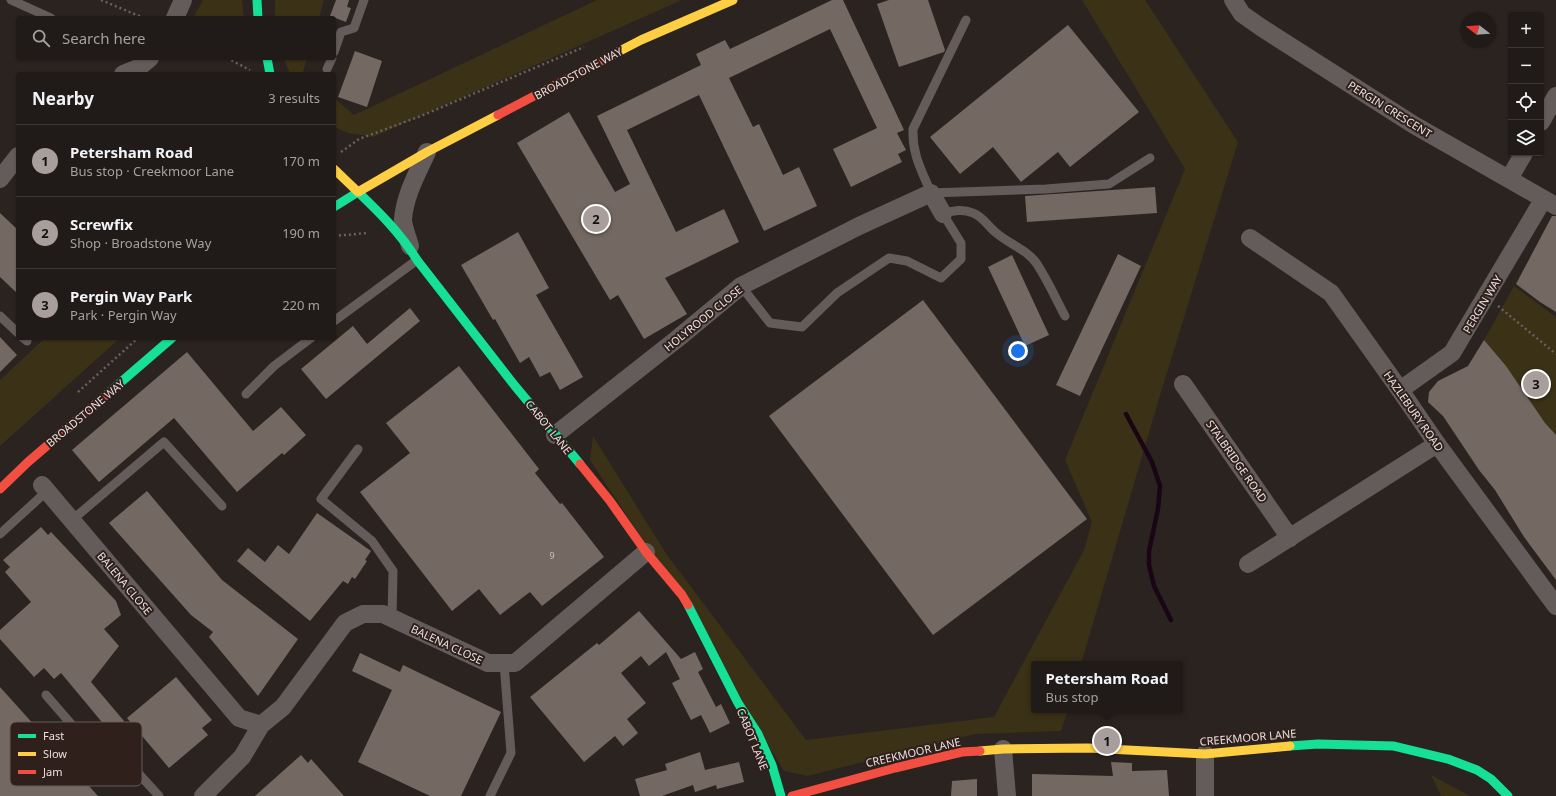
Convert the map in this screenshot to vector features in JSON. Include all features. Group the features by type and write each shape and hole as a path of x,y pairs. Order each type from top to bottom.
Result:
{"street":[{"path":"176,16 183,0"},
{"path":"257,0 258,16"},
{"name":"BROADSTONE WAY","path":"336,206 427,152 641,40 733,0"},
{"name":"PERGIN CRESCENT","path":"1233,0 1242,14 1262,28 1414,125 1550,203"},
{"path":"128,72 138,68 148,60"},
{"path":"266,60 270,72"},
{"path":"1542,120 1556,96"},
{"path":"414,253 403,220 409,191 427,152"},
{"path":"1509,179 1522,156"},
{"path":"0,179 16,159"},
{"name":"CABOT LANE","path":"336,171 389,220 515,386 610,501 646,552 682,595 701,629 738,703 750,739 763,767 781,796"},
{"path":"931,193 943,214"},
{"name":"HOLYROOD CLOSE","path":"555,435 677,339 741,286 853,229 931,193"},
{"name":"PERGIN WAY","path":"1400,390 1452,353 1486,298 1550,203"},
{"name":"HAZLEBURY ROAD","path":"1250,238 1331,293 1437,444 1556,606"},
{"name":"BROADSTONE WAY","path":"0,489 28,462 170,340"},
{"name":"STALBRIDGE ROAD","path":"1183,384 1290,538"},
{"path":"1248,564 1437,444"},
{"name":"BALENA CLOSE","path":"44,488 239,718 261,725"},
{"name":"BALENA CLOSE","path":"203,796 242,757 261,725 283,707 345,622 363,614 383,614 488,663 515,663 646,552"},
{"name":"CREEKMOOR LANE","path":"792,796 895,768 962,752 1003,749 1088,748 1205,754 1318,744 1394,746 1448,760 1477,770 1492,779 1508,796"},
{"path":"1003,749 1007,796"},
{"path":"1205,754 1205,796"}],"lane":[{"path":"11,0 47,16"},
{"path":"336,46 341,32 354,28 364,0"},
{"path":"966,20 912,129 912,141 915,155 931,193 1046,189 1109,184 1150,158"},
{"path":"327,69 331,60"},
{"path":"741,286 770,323 802,327 837,292 888,258 907,261 941,278 961,259 961,243 943,214 952,210 973,212 983,219 992,230 1005,241 1027,253 1037,264 1065,316"},
{"path":"336,319 414,253"},
{"path":"0,316 16,331"},
{"path":"246,394 274,366 308,340"},
{"path":"72,520 164,442 222,506"},
{"path":"358,449 321,499 372,541 393,571 392,618"},
{"path":"0,534 44,488"},
{"path":"490,796 511,753 504,663"},
{"path":"46,695 70,722"},
{"path":"142,777 159,796"}],"path":[{"path":"101,0 139,16"},
{"path":"340,153 359,139 421,116 587,46"},
{"path":"231,60 253,71"},
{"path":"336,236 367,233"},
{"path":"1486,298 1510,315 1556,354"}],"shaded area":[{"path":"203,0 242,0 244,16 194,16"},
{"path":"275,0 324,0 320,16 275,16"},
{"path":"597,0 682,0 373,137 348,133 336,128 336,100 354,115"},
{"path":"1082,0 1145,0 1238,142 1158,402 1082,661 1031,661 1031,713 1067,713 1061,731 975,734 807,776 784,771 649,549 590,460 593,436 667,555 806,740 994,717 1084,550 1092,522 1065,460 1185,169"},
{"path":"285,60 306,60 303,72 289,72"},
{"path":"1514,286 1556,317 1556,438 1484,340"},
{"path":"43,340 118,340 0,446 0,380"},
{"path":"1431,775 1470,796 1441,796"}],"building":[{"path":"336,0 349,0 347,7 351,8 346,22 336,18 336,16 330,16"},
{"path":"832,0 843,0 904,130 897,133 906,150 898,154 902,162 851,187 833,149 877,128 830,29 729,78 753,127 759,124 783,175 799,167 817,206 764,231 699,95 627,130 676,232 724,209 739,242 665,278 687,314 644,339 618,295 610,300 517,143 569,112 615,192 630,184 597,116 701,65 696,54 725,40 730,49"},
{"path":"889,0 928,0 945,50 944,52 899,67 877,4"},
{"path":"1068,25 1139,112 1070,167 1058,152 1021,182 993,147 960,174 930,137"},
{"path":"355,51 382,61 367,107 338,97"},
{"path":"1155,187 1157,213 1027,222 1025,196"},
{"path":"0,213 16,228 16,292 0,277"},
{"path":"1552,216 1556,216 1556,312 1516,284"},
{"path":"518,232 549,288 536,295 583,377 560,390 550,372 540,377 529,357 520,363 495,319 493,320 461,265"},
{"path":"1118,254 1141,266 1080,396 1056,385"},
{"path":"1012,255 1049,335 1025,346 988,267"},
{"path":"923,300 1087,519 933,635 769,416"},
{"path":"410,308 420,321 326,399 301,369 353,326 367,344"},
{"path":"0,337 17,355 0,372"},
{"path":"1484,340 1506,366 1545,423 1556,435 1556,580 1524,537 1495,490 1479,470 1443,416 1428,402 1429,392 1438,381 1468,366"},
{"path":"187,352 253,431 281,407 306,435 284,455 282,453 237,492 174,418 99,482 72,450"},
{"path":"459,366 539,469 535,473 560,504 562,503 604,557 542,606 530,592 500,615 479,589 452,611 360,492 410,453 386,423"},
{"path":"147,491 222,580 298,639 258,696 209,637 213,632 191,615 109,523"},
{"path":"317,513 371,551 365,560 367,561 355,579 352,577 348,584 343,581 310,621 237,561 248,548 265,562 278,545 289,554"},
{"path":"41,527 48,535 51,532 116,601 121,615 104,629 119,646 91,682 124,721 123,722 102,722 61,673 54,679 44,668 34,677 0,639 0,630 31,602 5,572 10,567 3,560"},
{"path":"639,611 681,659 695,652 703,669 698,672 716,707 721,704 730,723 710,733 701,715 691,720 672,683 680,679 666,652 649,666 641,656 621,673 646,703 627,719 638,733 623,746 615,736 584,762 530,697 597,643 599,645"},
{"path":"360,653 400,672 403,665 501,712 461,796 430,796 358,762 392,690 352,671"},
{"path":"176,677 212,720 202,728 208,735 169,768 142,736 142,722 130,722 127,718"},
{"path":"0,687 31,722 10,722 10,786 89,786 98,796 0,796"},
{"path":"700,752 705,770 739,762 744,782 717,789 716,785 695,792 693,785 662,796 640,796 635,779 667,770 665,764"},
{"path":"301,755 308,763 311,759 344,796 255,796"},
{"path":"1111,762 1132,763 1132,771 1167,770 1169,796 1032,796 1032,774 1113,776"},
{"path":"977,779 977,796 951,796 952,781"}],"waterway":[{"path":"1126,414 1152,462 1160,486 1158,509 1149,551 1149,565 1154,586 1171,620"}],"traffic: fast":[{"path":"257,0 258,16"},
{"path":"267,60 270,72"},
{"path":"336,206 358,192 382,216 404,241 417,260 515,386 580,464"},
{"path":"106,395 170,340"},
{"path":"688,605 738,703 758,734 772,765 781,796"},
{"path":"1290,746 1318,744 1394,746 1448,759 1477,770 1491,779 1508,796"}],"traffic: slow":[{"path":"612,55 641,40 733,0"},
{"path":"336,171 358,192 427,152 498,115"},
{"path":"980,751 1003,749 1088,748 1205,754 1290,746"}],"traffic: jam":[{"path":"498,115 612,55"},
{"path":"0,489 28,462 106,395"},
{"path":"580,464 610,501 646,552 682,595 688,605"},
{"path":"792,796 895,768 962,752 980,751"}],"place":[{"name":"Screwfix","path":"596,219"},
{"name":"Pergin Way Park","path":"1536,384"},
{"name":"Petersham Road","path":"1107,741"}]}
